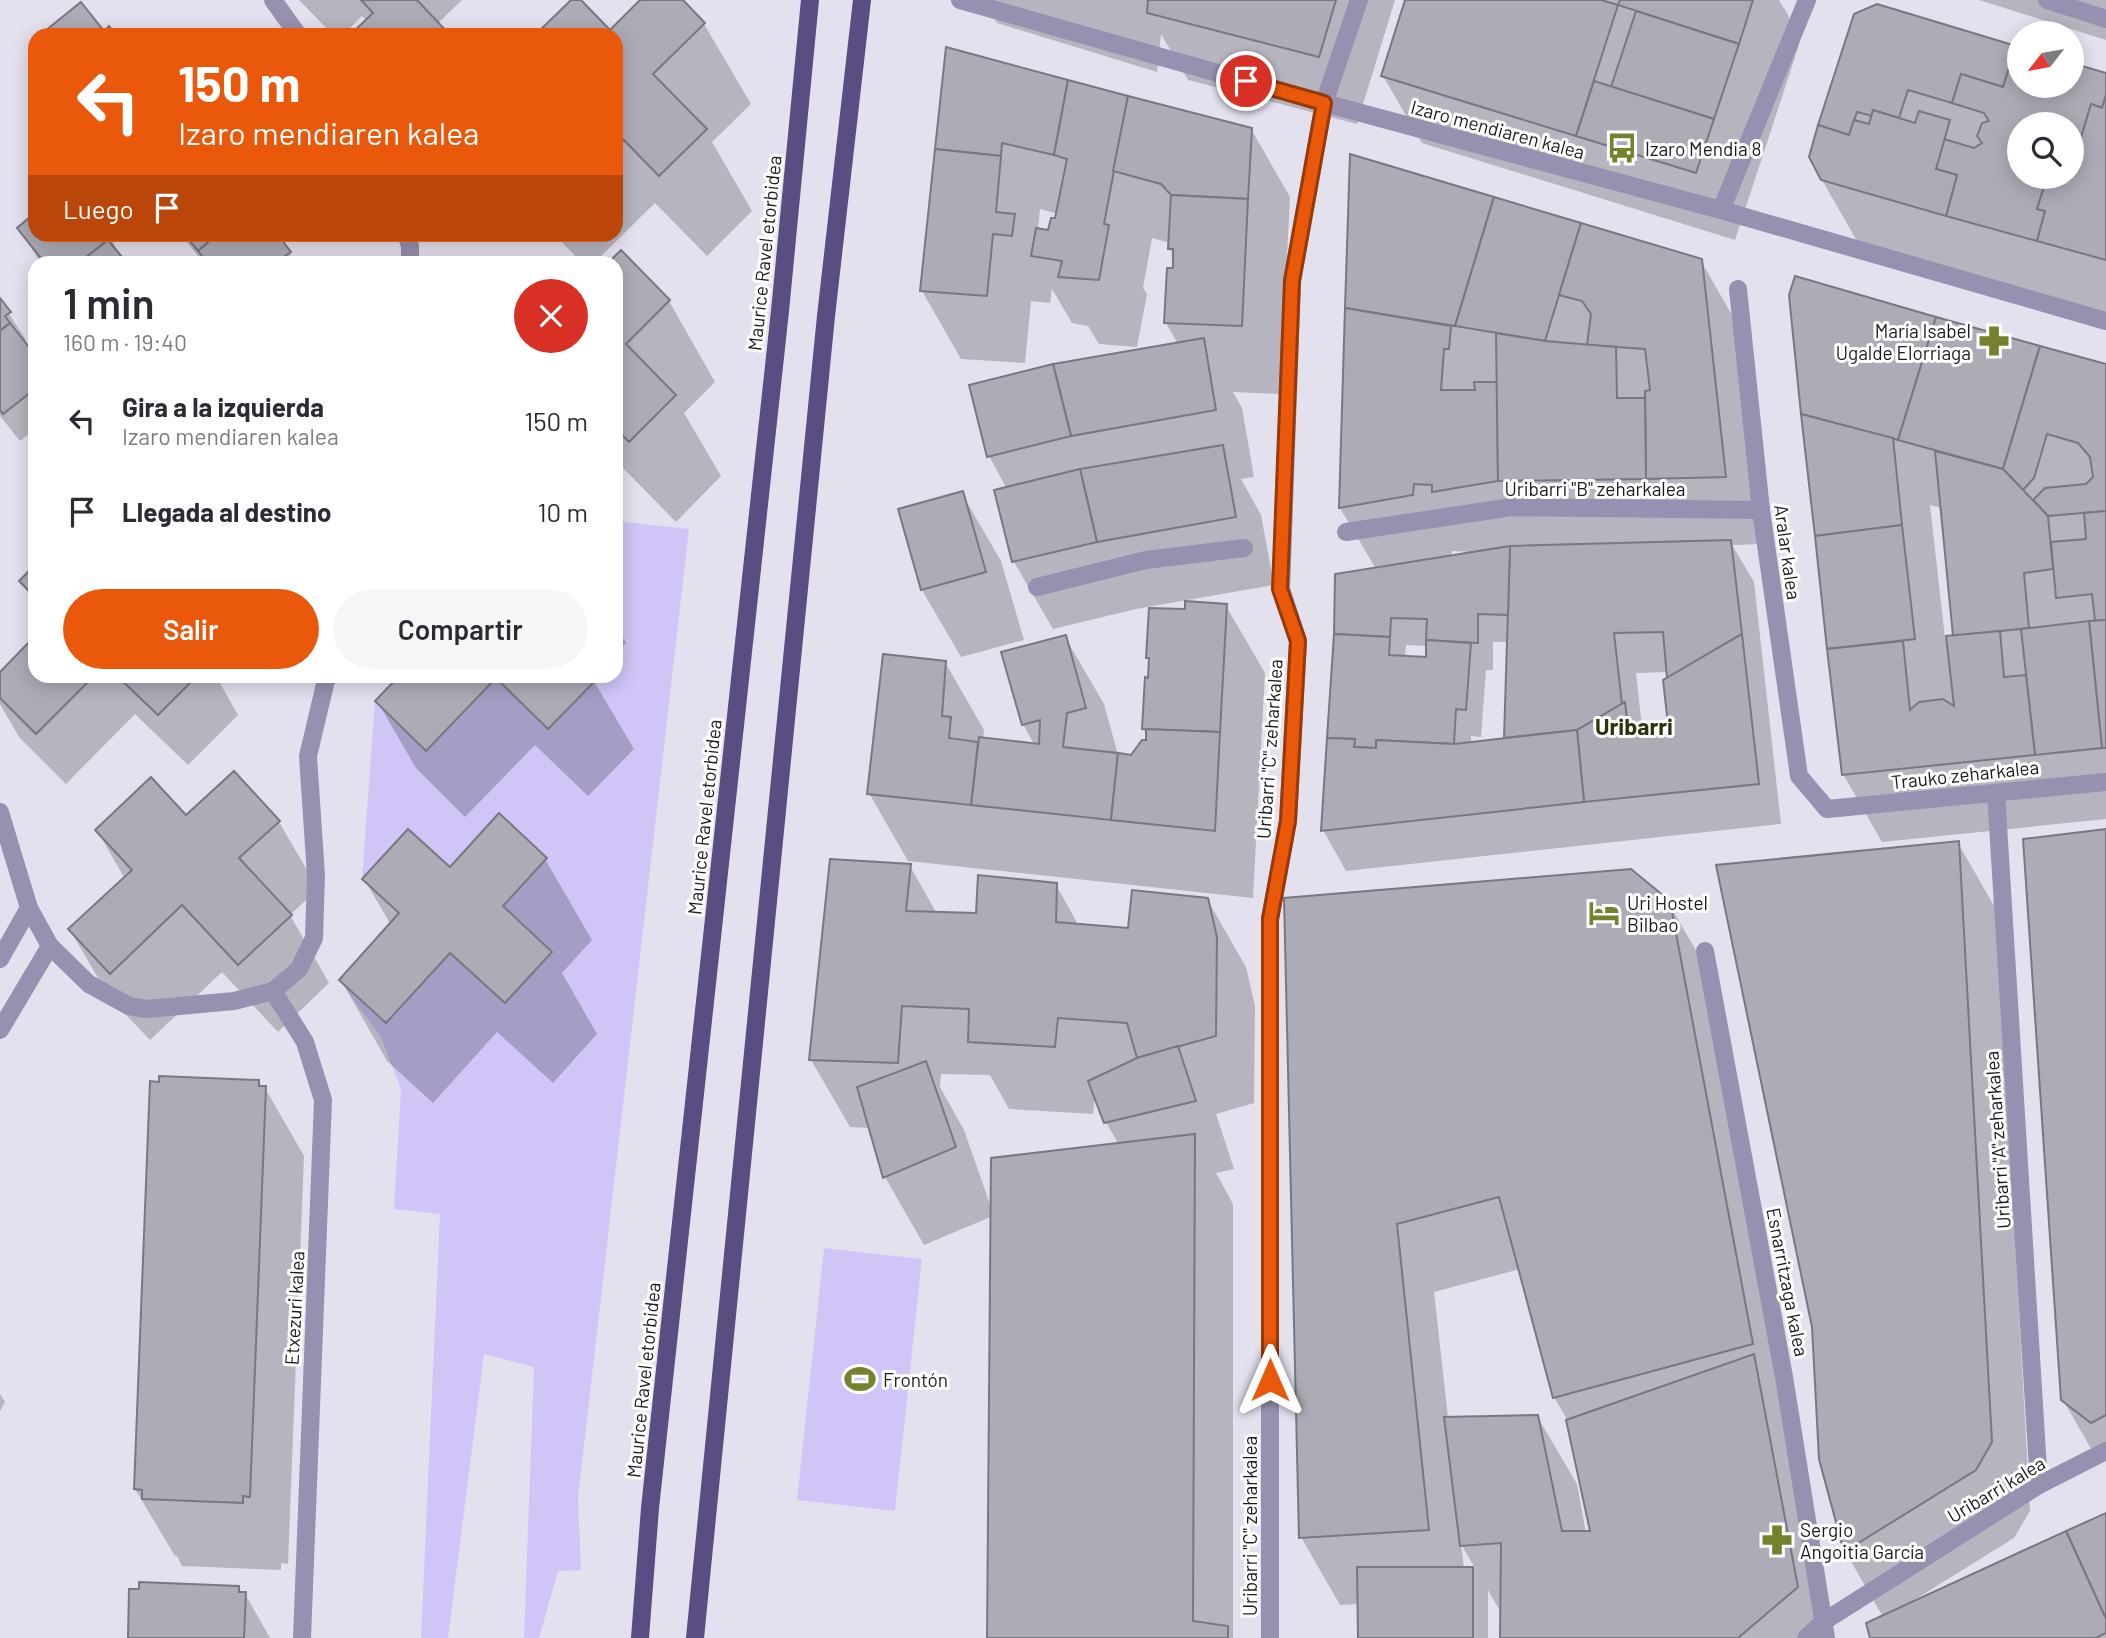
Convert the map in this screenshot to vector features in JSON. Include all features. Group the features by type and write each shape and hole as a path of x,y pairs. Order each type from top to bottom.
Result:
{"main road":[{"name":"Maurice Ravel etorbidea","path":"640,1638 652,1494 780,311 810,0"},
{"path":"695,1638 825,330 862,0"}],"street":[{"path":"273,0 293,28"},
{"name":"Izaro mendiaren kalea","path":"960,0 1324,103 1721,210 2106,321"},
{"name":"Uribarri \"C\" zeharkalea","path":"1270,1638 1270,919 1288,821 1298,641 1280,589 1292,281 1324,103 1359,0"},
{"path":"1721,210 1807,0"},
{"path":"2047,0 2106,19"},
{"name":"Aralar kalea","path":"1738,289 1761,510 1798,776 1827,809"},
{"name":"Uribarri \"B\" zeharkalea","path":"1346,532 1512,507 1761,510"},
{"path":"1037,587 1146,560 1244,548"},
{"path":"0,812 29,908 50,946 89,984 129,1006 147,1009 234,1002 273,991 299,969 314,938 316,876 308,756 325,683"},
{"name":"Trauko zeharkalea","path":"1827,809 2106,782"},
{"name":"Uribarri \"A\" zeharkalea","path":"1996,793 2039,1485"},
{"path":"0,959 29,908"},
{"path":"0,1030 50,946"},
{"name":"Esnarritzaga kalea","path":"1705,951 1784,1377 1824,1630"},
{"name":"Etxezuri kalea","path":"273,991 305,1042 323,1100 302,1638"},
{"name":"Uribarri kalea","path":"1806,1638 1824,1630 2039,1485 2106,1451"}],"shaded area":[{"path":"623,522 689,529 578,1498 581,1570 558,1571 539,1638 524,1638 534,1367 484,1354 448,1638 421,1638 440,1214 394,1209 401,1089 381,1037 339,980 386,1023 450,953 505,1003 552,952 503,906 547,858 499,813 450,867 408,829 362,879 375,701 426,750 491,683 501,683 549,729 593,683 623,683"},
{"name":"Frontón","path":"824,1248 922,1259 895,1511 797,1500"}],"building":[{"path":"361,0 417,0 443,28 357,28 373,13"},
{"path":"571,0 581,0 608,28 542,28"},
{"path":"640,0 683,0 705,23 653,74 707,129 659,176 623,139 623,28 612,28"},
{"path":"1148,0 1336,0 1319,57 1147,13"},
{"path":"1405,0 1601,0 1618,5 1576,136 1381,76"},
{"path":"1620,0 1753,0 1739,44 1618,5"},
{"path":"81,2 102,28 49,28"},
{"path":"1877,4 2007,43 2007,74 2003,87 1961,74 1952,103 1908,90 1899,118 1873,110 1872,116 1857,112 1849,135 1818,125 1854,14"},
{"path":"1636,11 1739,44 1714,119 1611,87"},
{"path":"946,47 1068,80 1054,155 1002,143 1001,156 935,149"},
{"path":"2084,67 2106,73 2106,95 2102,108 2091,104 2084,128 2084,112 2007,112 2007,189 2043,189 2037,209 2045,211 2037,241 1946,216 1957,175 1936,169 1944,139 1974,148 1982,143 1977,136 1982,123 1989,121 1984,113 1952,103 1961,74 2003,87 2007,74 2007,98 2084,98"},
{"path":"1068,80 1128,96 1104,224 1109,225 1099,280 1058,277 1062,261 1031,256 1036,228 1048,230 1051,218 1055,218 1067,159 1054,155"},
{"path":"1594,81 1714,119 1696,173 1576,136"},
{"path":"2106,95 2106,260 2037,241 2045,211 2037,209 2043,189 2084,189 2084,128 2091,104 2102,108"},
{"path":"1128,96 1252,128 1248,199 1171,195 1161,184 1113,171"},
{"path":"1873,110 1915,123 1919,111 1950,120 1936,169 1957,175 1946,216 1821,180 1809,157 1818,125 1849,135 1854,120 1869,124"},
{"path":"935,149 1001,156 996,212 1015,214 1012,236 993,234 987,296 920,291"},
{"path":"1350,154 1494,197 1455,326 1345,308"},
{"path":"1171,195 1248,199 1242,326 1164,323 1167,268 1173,268 1173,249 1168,249"},
{"path":"1494,197 1581,223 1545,341 1455,326"},
{"path":"28,219 28,242 17,228"},
{"path":"1581,223 1702,259 1726,477 1646,479 1645,391 1650,390 1645,349 1587,345 1591,314 1582,301 1559,295"},
{"path":"28,242 105,242 88,256 39,256"},
{"path":"105,242 110,242 121,256 88,256"},
{"path":"191,242 209,242 198,251"},
{"path":"209,242 283,242 291,252 285,256 202,256 198,251"},
{"path":"621,250 670,300 626,344 676,395 629,442 623,436 623,256 615,256"},
{"path":"1795,276 1936,317 1898,440 1801,414 1789,295"},
{"path":"0,298 11,312 5,316 10,323 0,331"},
{"path":"1345,308 1451,326 1449,349 1444,349 1441,390 1475,390 1474,382 1497,382 1498,481 1432,492 1432,485 1414,484 1413,495 1339,508"},
{"path":"1936,317 2040,346 2003,469 1898,440"},
{"path":"10,323 28,346 28,394 3,414 0,410 0,331"},
{"path":"1496,333 1545,341 1616,347 1617,398 1645,398 1646,479 1498,481"},
{"path":"1204,338 1216,410 1071,436 1053,364"},
{"path":"2040,346 2106,364 2106,511 2048,516 2033,500 2045,488 2086,484 2093,477 2090,457 2078,443 2047,434 2034,478 2023,490 2003,469"},
{"path":"1053,364 1071,436 987,457 969,385"},
{"path":"1801,414 1893,438 1902,525 1815,536"},
{"path":"1223,445 1236,517 1097,542 1080,469"},
{"path":"1935,451 2003,469 2048,516 2053,569 2024,573 2029,628 1953,636"},
{"path":"1080,469 1097,542 1012,562 994,490"},
{"path":"963,491 986,572 921,590 898,509"},
{"path":"2106,511 2106,620 2095,621 2092,594 2056,598 2051,542 2086,539 2084,513"},
{"path":"1902,525 1915,639 1827,649 1815,536"},
{"path":"1731,540 1742,634 1667,678 1663,632 1614,633 1622,704 1577,730 1504,738 1510,546"},
{"path":"1510,546 1508,615 1478,614 1478,643 1426,640 1427,619 1391,618 1390,637 1334,634 1335,574"},
{"path":"28,572 28,590 19,581"},
{"path":"1185,601 1227,604 1220,732 1142,729 1145,677 1148,678 1149,658 1146,658 1149,608 1185,609"},
{"path":"2106,620 2106,748 2102,748 2089,621"},
{"path":"2089,621 2102,748 2035,755 2021,629"},
{"path":"2000,631 2004,677 2026,675 2035,755 1842,775 1827,649 1903,641 1910,710 1919,702 1943,699 1954,706 1946,636"},
{"path":"1334,634 1390,637 1389,655 1426,657 1426,640 1471,643 1466,710 1456,709 1454,744 1376,740 1376,748 1354,747 1355,739 1327,738"},
{"path":"1742,634 1759,784 1584,802 1577,730 1625,702 1628,728 1668,724 1663,680"},
{"path":"1066,635 1086,708 1067,713 1063,747 1118,753 1111,820 971,805 979,737 1039,744 1040,720 1022,725 1001,652"},
{"path":"28,643 28,683 87,683 36,734 0,698 0,672"},
{"path":"883,654 946,661 942,716 951,717 949,738 978,742 971,805 867,794"},
{"path":"124,683 190,683 158,715"},
{"path":"392,683 491,683 426,751 375,701"},
{"path":"501,683 593,683 548,729"},
{"path":"1146,729 1220,732 1215,831 1111,820 1118,753 1131,755 1142,740 1146,740"},
{"path":"1577,730 1584,802 1321,831 1327,738 1355,739 1354,747 1376,748 1376,740 1454,744"},
{"path":"234,771 280,821 239,858 292,915 238,965 182,905 110,974 68,929 132,870 95,830 151,777 186,815"},
{"path":"499,813 547,858 503,906 552,952 505,1003 450,953 386,1023 339,980 399,913 362,879 408,829 450,867"},
{"path":"2106,829 2106,1415 2091,1423 2061,1400 2023,839"},
{"path":"1959,841 1992,1442 1976,1470 1844,1552 1819,1459 1812,1327 1716,865"},
{"path":"830,859 911,864 906,911 976,913 978,875 1057,883 1056,922 1128,928 1132,890 1208,898 1217,937 1216,1036 1137,1058 1127,1023 1058,1018 1055,1047 968,1042 969,1009 902,1006 898,1063 809,1060"},
{"path":"1631,869 1670,901 1753,1344 1553,1398 1499,1197 1397,1224 1429,1530 1299,1538 1284,898"},
{"path":"1178,1046 1196,1101 1104,1123 1088,1081 1137,1058"},
{"path":"926,1061 956,1147 883,1178 857,1087"},
{"path":"159,1076 259,1080 259,1086 266,1086 250,1497 243,1496 243,1503 142,1499 142,1490 134,1489 150,1081 159,1082"},
{"path":"1195,1134 1193,1621 1228,1626 1228,1638 987,1638 991,1158"},
{"path":"1754,1354 1798,1587 1738,1638 1500,1638 1501,1543 1460,1546 1444,1417 1538,1415 1562,1531 1590,1531 1566,1420"},
{"path":"2106,1513 2106,1619 2066,1531"},
{"path":"2066,1531 2106,1619 2106,1633 2096,1638 1870,1638 1866,1623"},
{"path":"1357,1567 1473,1567 1473,1638 1358,1638"},
{"path":"139,1582 239,1586 239,1592 246,1592 244,1638 128,1638 129,1589 139,1589"}],"place":[{"name":"Izaro Mendia 8","path":"1622,148"},
{"name":"María Isabel Ugalde Elorriaga","path":"1994,341"},
{"name":"Uri Hostel Bilbao","path":"1604,913"},
{"name":"Frontón","path":"860,1379"},
{"name":"Sergio Angoitia García","path":"1777,1540"}],"district":[{"name":"Uribarri","path":"1634,726"}],"route":[{"path":"1246,81 1324,103 1292,281 1280,589 1298,641 1288,821 1270,919 1270,1380"}]}
